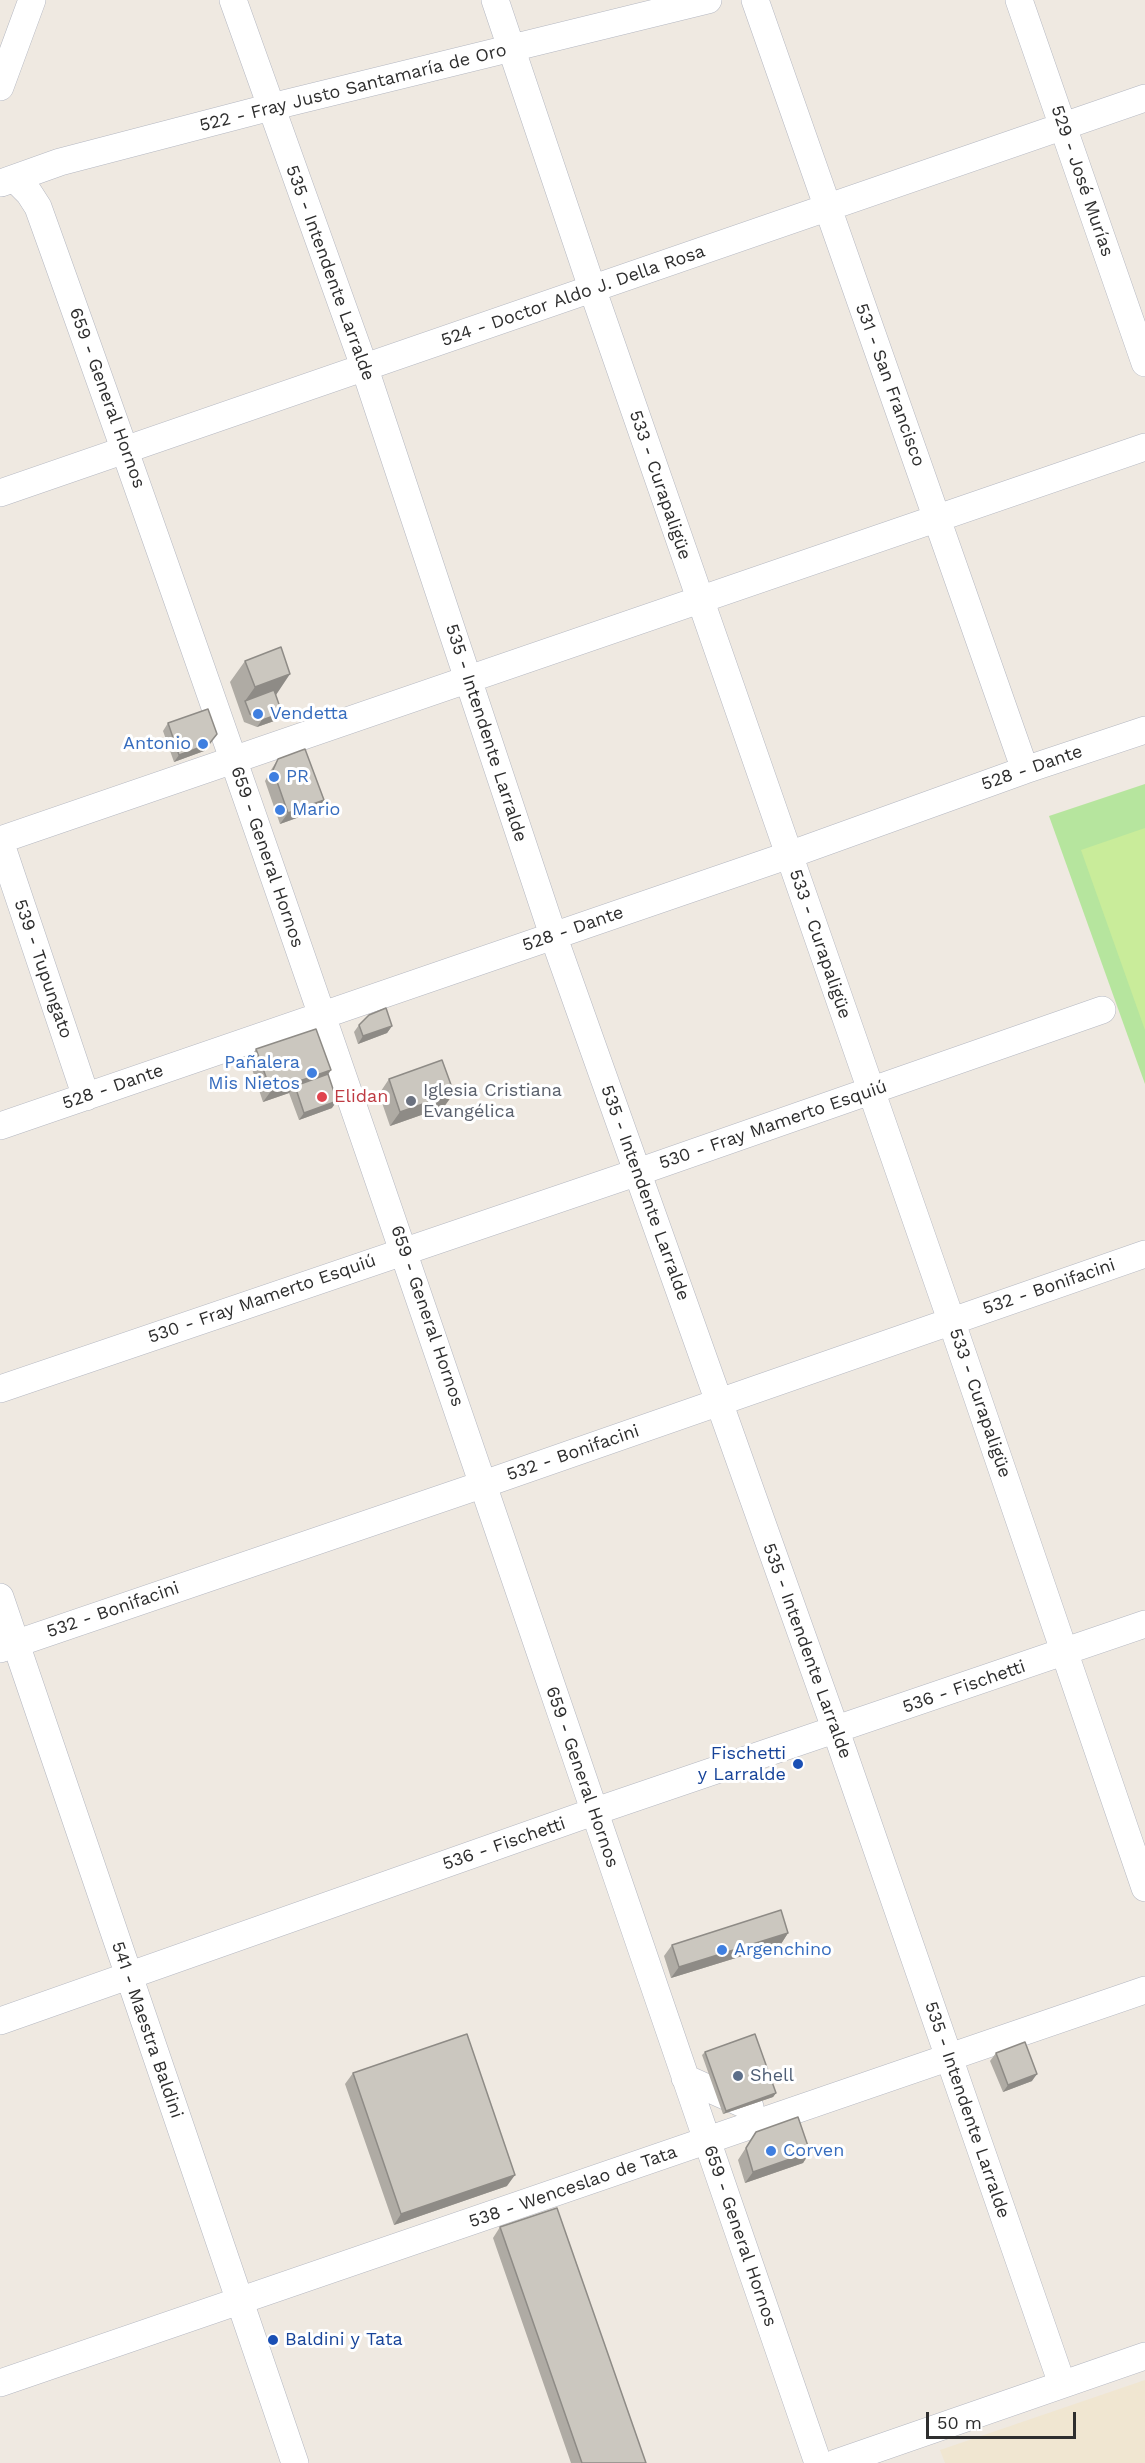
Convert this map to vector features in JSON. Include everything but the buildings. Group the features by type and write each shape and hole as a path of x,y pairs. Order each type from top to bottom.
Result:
{"street":[{"path":"0,87 32,0"},
{"name":"535 - Intendente Larralde","path":"233,0 365,369 553,935 836,1731 1062,2384"},
{"name":"533 - Curapaligüe","path":"495,0 592,288 872,1090 1145,1888"},
{"name":"522 - Fray Justo Santamaría de Oro","path":"8,181 60,162 271,107 708,0"},
{"name":"531 - San Francisco","path":"755,0 1025,770"},
{"name":"529 - José Murías","path":"1018,0 1145,363"},
{"name":"524 - Doctor Aldo J. Della Rosa","path":"0,494 1145,98"},
{"name":"659 - General Hornos","path":"8,181 29,193 39,207 126,450 405,1251 593,1812 818,2463"},
{"path":"0,841 1145,447"},
{"name":"528 - Dante","path":"0,1126 1145,730"},
{"name":"539 - Tupungato","path":"0,841 86,1097"},
{"name":"530 - Fray Mamerto Esquiú","path":"0,1389 1102,1011"},
{"name":"532 - Bonifacini","path":"8,1646 484,1484 1145,1254"},
{"name":"541 - Maestra Baldini","path":"0,1596 8,1646 129,1977 238,2302 295,2463"},
{"name":"536 - Fischetti","path":"0,2021 593,1812 1145,1624"},
{"name":"538 - Wenceslao de Tata","path":"0,2383 1145,1990"},
{"path":"685,2078 772,2118"},
{"path":"836,2463 1145,2356"}],"shaded area":[{"path":"1145,2380 1145,2463 945,2463 940,2450"}],"green space":[{"path":"1145,784 1145,1084 1049,816"},
{"path":"1145,828 1145,1030 1081,850"}],"place":[{"name":"Vendetta","path":"258,714"},
{"name":"Antonio","path":"203,744"},
{"name":"PR","path":"274,777"},
{"name":"Mario","path":"280,810"},
{"name":"Pañalera Mis Nietos","path":"312,1073"},
{"name":"Elidan","path":"322,1097"},
{"name":"Iglesia Cristiana Evangélica","path":"411,1101"},
{"name":"Fischetti y Larralde","path":"798,1764"},
{"name":"Argenchino","path":"722,1950"},
{"name":"Shell","path":"738,2076"},
{"name":"Corven","path":"771,2151"},
{"name":"Baldini y Tata","path":"273,2340"}]}
